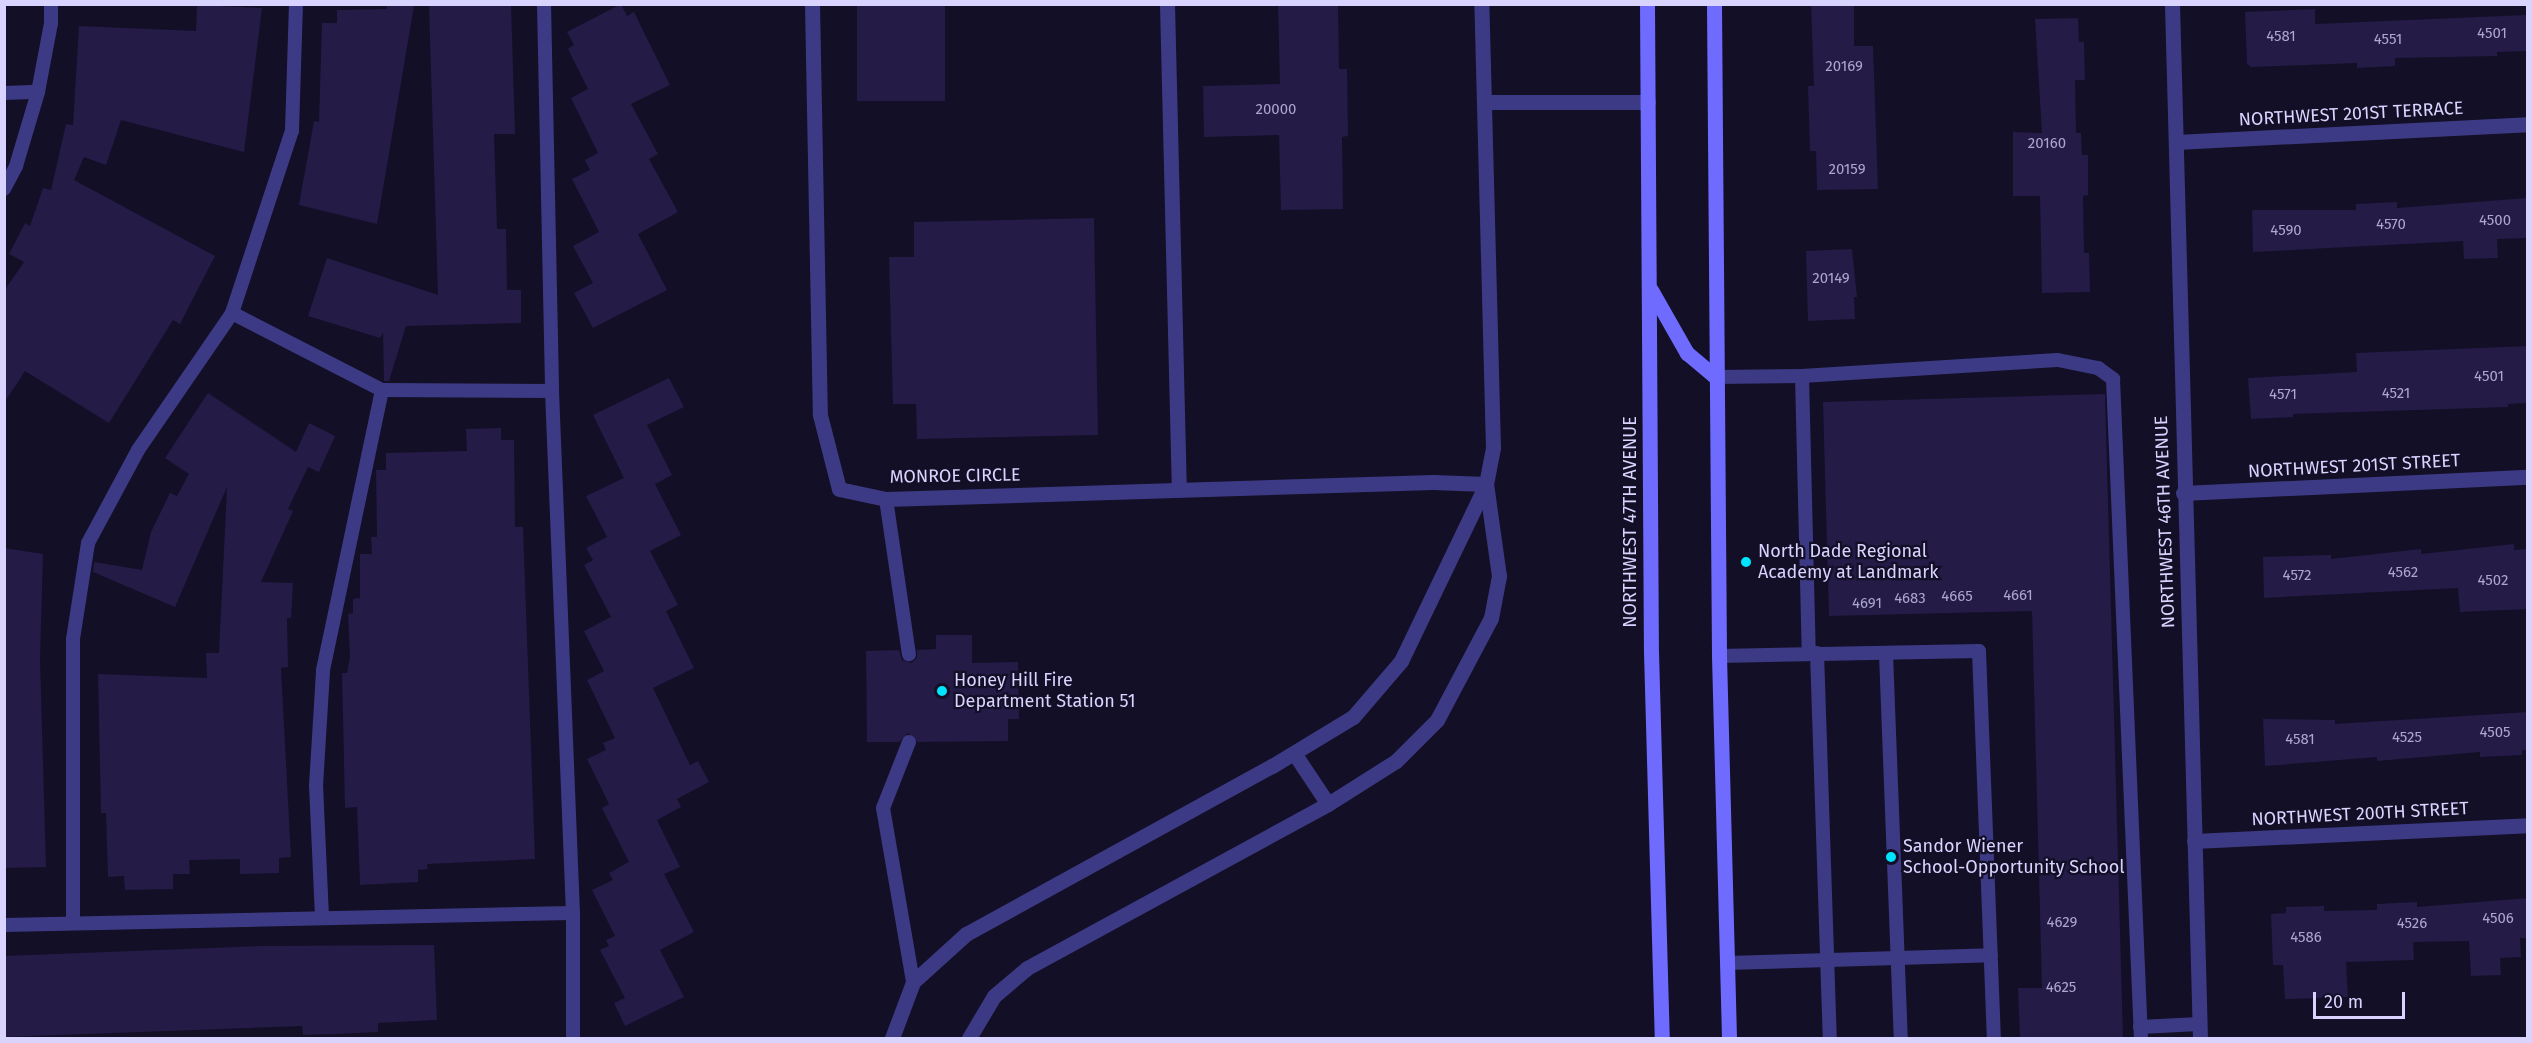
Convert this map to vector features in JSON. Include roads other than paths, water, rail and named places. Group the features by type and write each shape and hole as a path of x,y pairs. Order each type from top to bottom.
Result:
{"main road":[{"name":"NORTHWEST 47TH AVENUE","path":"1647,4 1651,652 1662,1038"},
{"path":"1714,4 1719,656 1729,1038"},
{"path":"1649,285 1675,336 1700,367 1716,377"}],"street":[{"name":"MONROE CIRCLE","path":"812,4 820,415 839,489 886,499 1433,482 1486,484"},
{"path":"1167,4 1179,490"},
{"path":"892,1038 913,982 966,934 1294,753 1353,717 1401,661 1486,484 1493,447 1481,4"},
{"name":"NORTHWEST 46TH AVENUE","path":"2172,4 2183,493 2200,1031"},
{"path":"1484,102 1648,102"},
{"name":"NORTHWEST 201ST TERRACE","path":"2176,142 2528,124"},
{"name":"NORTHWEST 201ST STREET","path":"2183,493 2528,477"},
{"path":"969,1038 994,996 1027,968 1328,804 1396,761 1437,720 1467,670 1491,618 1499,576 1486,484"},
{"path":"1294,753 1328,804"},
{"name":"NORTHWEST 200TH STREET","path":"2194,841 2528,825"}],"lane":[{"path":"4,189 16,166 38,92 51,24 51,4"},
{"path":"74,921 73,639 88,543 138,450 232,313 292,131 296,4"},
{"path":"543,4 552,391 573,913 573,1038"},
{"path":"4,93 38,92"},
{"path":"232,313 382,390 552,391"},
{"path":"1716,377 1802,376 2058,360 2098,368 2113,379 2141,1033 2200,1031"},
{"path":"1802,376 1830,1038"},
{"path":"322,917 316,786 323,670 382,390"},
{"path":"886,499 909,654"},
{"path":"1719,656 1979,651 1994,1038"},
{"path":"1886,654 1901,1038"},
{"path":"909,742 883,808 913,982"},
{"path":"4,925 74,921 573,913"},
{"path":"1727,963 1827,962 1990,955"}],"place":[{"name":"North Dade Regional Academy at Landmark","path":"1746,562"},
{"name":"Honey Hill Fire Department Station 51","path":"942,691"},
{"name":"Sandor Wiener School-Opportunity School","path":"1891,857"}]}
